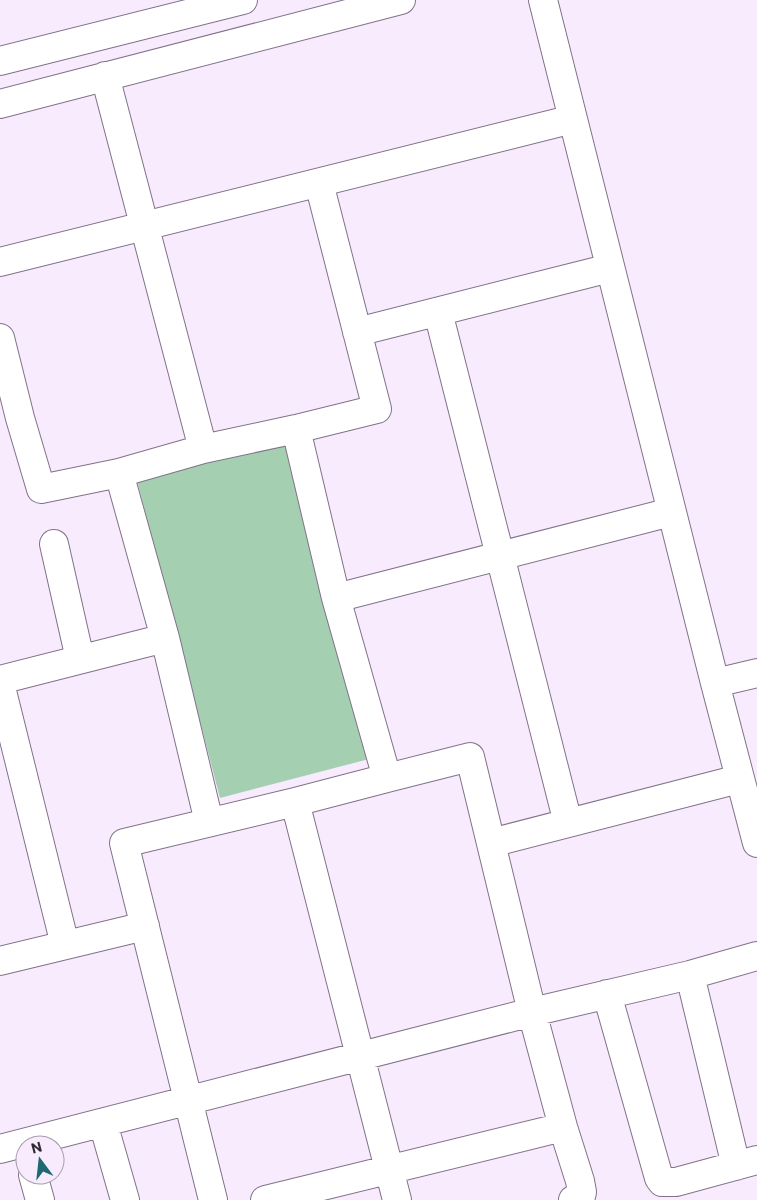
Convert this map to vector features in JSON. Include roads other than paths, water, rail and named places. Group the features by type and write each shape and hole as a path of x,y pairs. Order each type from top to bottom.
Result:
{"street":[{"path":"0,60 243,0"},
{"path":"0,104 105,76 340,8 401,0"},
{"path":"543,0 714,683 757,843"},
{"path":"105,76 203,448"},
{"path":"0,262 573,119"},
{"path":"0,338 10,421 41,489 118,473 203,448 296,429 377,409 320,183"},
{"path":"358,332 610,268"},
{"path":"438,312 568,823"},
{"path":"296,429 336,598 387,778"},
{"path":"118,473 165,638 209,822"},
{"path":"336,598 671,512"},
{"path":"54,544 80,659"},
{"path":"65,945 0,681 165,638"},
{"path":"714,683 757,673"},
{"path":"213,1200 124,843 295,802 470,756 532,1012 582,1192 581,1196 573,1200"},
{"path":"491,843 739,779"},
{"path":"295,802 397,1200"},
{"path":"0,961 145,926"},
{"path":"56,1135 757,956"},
{"path":"608,994 659,1178 662,1182 676,1182 746,1163 690,974"},
{"path":"103,1123 124,1200"},
{"path":"264,1200 563,1127"},
{"path":"36,1185 40,1200"}]}
